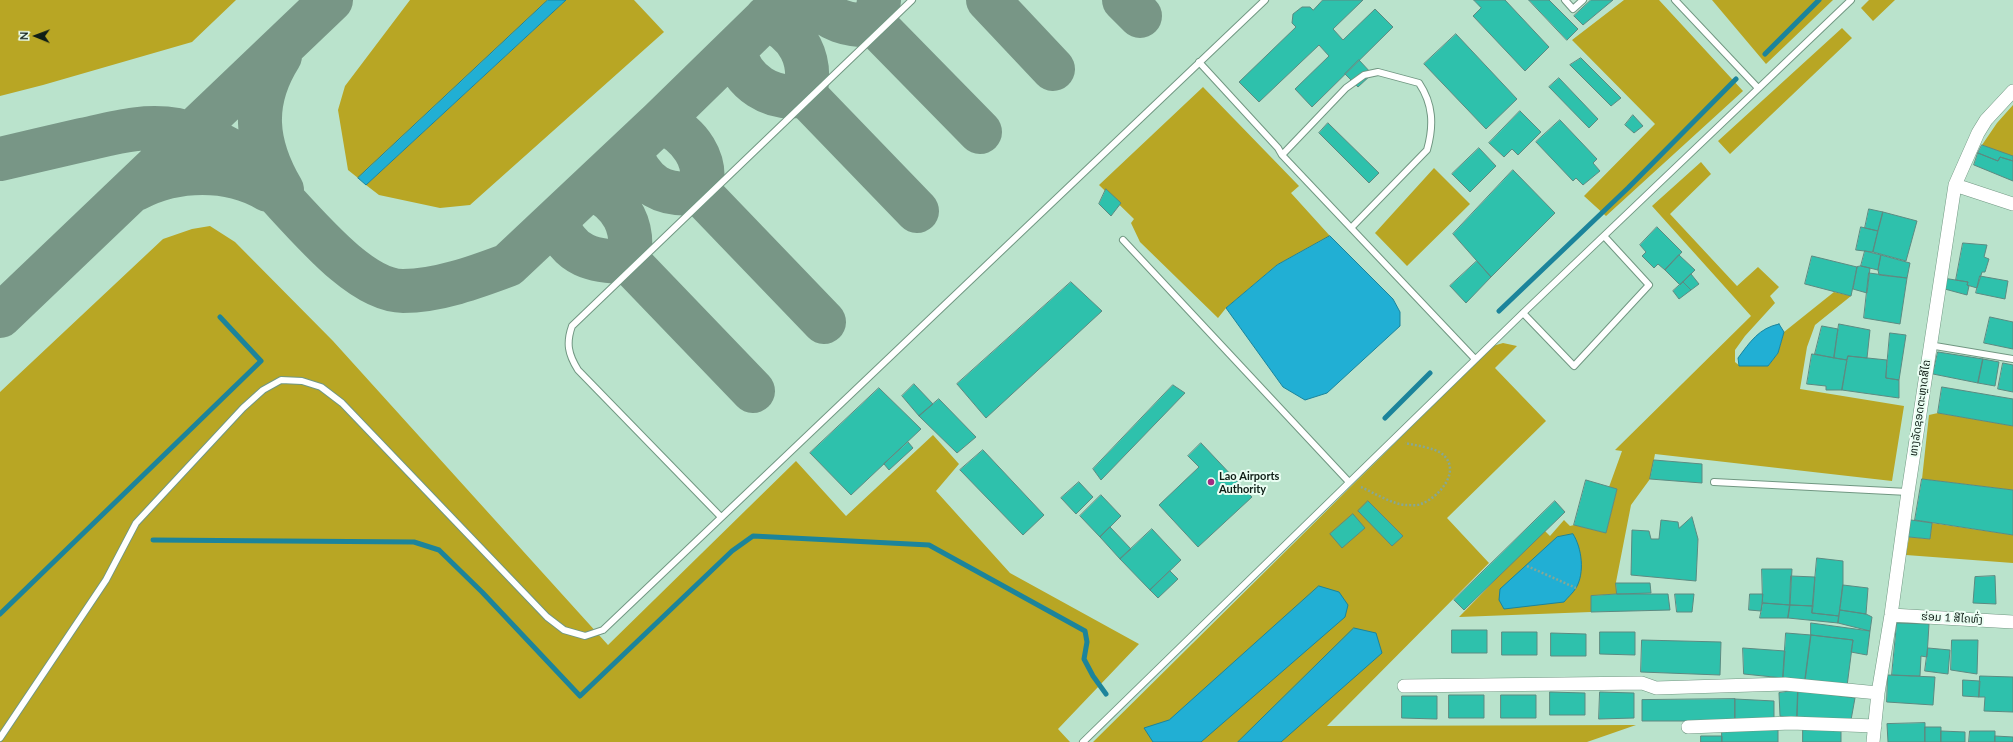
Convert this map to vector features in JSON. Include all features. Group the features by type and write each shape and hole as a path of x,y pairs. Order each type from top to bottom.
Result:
{"street":[{"name":"ທາງລັດຊອດຕະຫຼາດສີໄຄ","path":"1873,742 1878,693 1891,615 1929,345 1955,185 1963,163 1986,120 2013,91"},
{"path":"1955,185 2013,204"},
{"name":"ຮ່ອມ 1 ສີໄຄທົ່ງ","path":"1891,615 2013,622"},
{"path":"1404,686 1642,683 1656,688 1785,684 1878,693"},
{"path":"1688,727 1792,723 1875,726"}],"lane":[{"path":"721,517 578,370 568,350 568,337 572,326 912,0"},
{"path":"0,738 106,580 136,523 243,408 263,390 281,380 302,381 321,386 342,403 547,617 564,630 585,636 603,630 1265,0"},
{"path":"1565,0 1573,9 1583,0"},
{"path":"1675,0 1758,88"},
{"path":"1082,742 1089,740 1475,359 1851,0"},
{"path":"1199,62 1278,148 1282,155 1475,359"},
{"path":"1282,155 1346,88 1364,74 1378,72 1419,83 1426,93 1432,115 1431,135 1427,150 1351,228"},
{"path":"1523,313 1574,366 1649,285 1604,236"},
{"path":"1123,240 1349,482"},
{"path":"1929,345 2013,359"},
{"path":"1714,482 1908,492"}],"path":[{"path":"1349,482 1404,505 1421,505 1436,496 1448,481 1451,471 1449,462 1440,452 1393,439"},
{"path":"1526,566 1576,588"}],"shaded area":[{"path":"0,0 236,0 192,42 0,96"},
{"path":"410,0 548,0 358,178 348,170 338,110 345,86"},
{"path":"566,0 634,0 664,32 470,205 440,208 379,195 366,185"},
{"path":"1624,0 1659,0 1743,91 1606,216 1584,196 1655,124 1572,40"},
{"path":"1712,0 1833,0 1766,64"},
{"path":"1869,0 1895,0 1873,21 1861,8"},
{"path":"1842,28 1852,38 1730,154 1718,141"},
{"path":"1203,87 1299,186 1291,193 1330,236 1277,265 1226,308 1218,318 1140,242 1131,223 1134,219 1099,185"},
{"path":"2013,105 2013,157 1982,145 1997,123"},
{"path":"1701,162 1711,174 1670,214 1737,286 1758,267 1779,287 1770,296 1775,303 1745,336 1735,350 1735,362 1740,366 1768,366 1778,353 1784,332 1834,292 1851,296 1815,325 1807,347 1800,389 1904,406 1892,481 1655,454 1650,479 1631,505 1616,582 1617,594 1591,596 1591,612 1459,617 1544,530 1550,536 1564,520 1570,526 1574,525 1606,533 1617,489 1609,487 1622,451 1615,450 1751,316 1652,206"},
{"path":"1434,168 1470,204 1407,266 1375,233"},
{"path":"210,226 235,242 333,341 608,645 796,461 846,516 933,435 959,464 936,491 1010,573 1139,644 1058,729 1070,742 0,742 0,392 163,239 192,229"},
{"path":"1503,343 1517,346 1495,368 1546,421 1447,518 1489,563 1327,726 1636,725 1587,742 1093,742 1493,346"},
{"path":"1938,413 2013,426 2013,490 1922,479 1929,415"},
{"path":"1932,523 2013,535 2013,563 1906,555 1909,537 1930,539"}],"water":[{"path":"548,0 566,0 366,185 358,178"},
{"path":"1330,236 1393,299 1400,312 1400,326 1327,393 1305,400 1283,387 1226,308 1277,265"},
{"path":"1779,324 1784,332 1778,353 1768,366 1739,366 1738,358 1756,336 1760,332"},
{"path":"1573,534 1579,546 1581,575 1576,588 1564,602 1504,609 1499,600 1500,589 1557,537"},
{"path":"1319,586 1339,592 1348,605 1345,617 1201,742 1153,742 1144,728 1169,720"},
{"path":"1354,628 1376,633 1382,653 1281,742 1238,742"}],"building":[{"path":"1323,0 1363,0 1333,29 1343,40 1375,9 1393,27 1312,107 1295,89 1329,56 1319,45 1259,102 1239,82 1296,27 1292,23 1293,14 1302,7 1310,7 1313,10"},
{"path":"1474,0 1505,0 1549,47 1525,71 1473,16 1481,8"},
{"path":"1529,0 1549,0 1578,29 1567,40"},
{"path":"1591,0 1613,0 1583,25 1574,16"},
{"path":"1456,34 1517,99 1486,129 1424,64"},
{"path":"1581,58 1621,98 1611,106 1570,65"},
{"path":"1359,60 1372,74 1358,87 1345,74"},
{"path":"1559,78 1598,119 1589,128 1549,87"},
{"path":"1520,111 1541,132 1518,155 1512,149 1504,157 1489,143"},
{"path":"1633,115 1643,126 1634,133 1625,125"},
{"path":"1560,120 1597,159 1593,163 1600,171 1583,185 1576,178 1573,181 1536,142"},
{"path":"1328,123 1379,173 1369,183 1319,133"},
{"path":"1982,145 2013,156 2013,161 2000,157 1998,161 1978,153"},
{"path":"1479,148 1496,166 1470,192 1452,174"},
{"path":"1978,153 1998,161 2000,157 2013,161 2013,181 1974,165"},
{"path":"1513,170 1555,213 1491,277 1453,234"},
{"path":"1106,189 1121,203 1111,216 1099,204"},
{"path":"1869,209 1883,212 1878,231 1865,228"},
{"path":"1883,212 1917,221 1906,261 1873,252"},
{"path":"1657,227 1682,252 1665,270 1658,264 1654,268 1642,256 1646,252 1640,245"},
{"path":"1861,227 1878,231 1873,252 1856,250"},
{"path":"1963,243 1987,245 1984,257 1989,259 1985,272 1982,272 1977,288 1967,285 1968,282 1956,280"},
{"path":"1865,251 1881,255 1878,270 1861,266"},
{"path":"1679,255 1695,270 1680,285 1665,270"},
{"path":"1881,255 1910,263 1907,278 1879,275 1878,270"},
{"path":"1812,256 1857,267 1851,296 1805,284"},
{"path":"1477,261 1491,277 1466,303 1450,286"},
{"path":"1861,266 1870,268 1867,293 1853,289 1857,267"},
{"path":"1869,273 1907,278 1900,324 1864,318"},
{"path":"1691,274 1699,284 1691,290 1683,282"},
{"path":"1980,276 2008,281 2005,299 1976,293"},
{"path":"1943,278 1968,282 1967,285 1969,286 1967,295 1941,288"},
{"path":"1071,282 1102,311 986,418 957,384"},
{"path":"1683,282 1691,290 1679,299 1673,291"},
{"path":"1990,317 2013,322 2013,349 1984,343"},
{"path":"1839,324 1870,330 1867,358 1848,356 1847,360 1834,358"},
{"path":"1822,326 1838,329 1834,358 1815,354"},
{"path":"1890,333 1906,335 1899,380 1886,378"},
{"path":"1938,352 1983,359 1978,383 1933,374"},
{"path":"1812,354 1847,360 1842,390 1826,390 1826,386 1807,384"},
{"path":"1848,356 1887,360 1886,378 1899,380 1899,398 1842,390"},
{"path":"1983,359 1999,362 1995,386 1978,383"},
{"path":"2003,363 2013,365 2013,392 1998,389"},
{"path":"914,384 933,404 919,416 902,396"},
{"path":"1173,385 1185,393 1101,480 1093,469"},
{"path":"1942,387 2013,399 2013,426 1938,413"},
{"path":"879,388 921,429 851,495 810,453"},
{"path":"939,399 976,437 957,453 919,416"},
{"path":"908,442 913,448 889,470 884,464"},
{"name":"Lao Airports Authority","path":"1201,443 1252,497 1198,547 1159,505 1199,467 1188,456"},
{"path":"983,450 1044,515 1023,535 960,470"},
{"path":"1654,460 1702,464 1702,483 1650,479"},
{"path":"1922,479 2013,490 2013,535 1915,520"},
{"path":"1586,480 1617,489 1606,533 1574,525"},
{"path":"1079,482 1093,497 1076,514 1061,498"},
{"path":"1101,495 1121,516 1100,537 1080,516"},
{"path":"1368,501 1403,536 1392,546 1358,511"},
{"path":"1555,501 1565,512 1464,610 1454,600"},
{"path":"1353,514 1365,528 1342,548 1330,534"},
{"path":"1692,517 1698,539 1696,581 1631,575 1632,530 1649,531 1651,539 1659,539 1661,520 1678,522 1679,528"},
{"path":"1911,520 1932,523 1930,539 1909,537"},
{"path":"1110,527 1131,549 1120,559 1100,537"},
{"path":"1152,529 1181,560 1150,590 1120,559"},
{"path":"1817,558 1843,561 1843,585 1839,616 1812,613"},
{"path":"1762,569 1792,569 1790,605 1763,603"},
{"path":"1170,571 1178,579 1158,598 1150,590"},
{"path":"1791,576 1815,577 1813,606 1790,605"},
{"path":"1995,576 1996,604 1973,603 1975,577"},
{"path":"1616,583 1650,583 1651,593 1617,594"},
{"path":"1843,585 1868,588 1866,614 1840,610"},
{"path":"1617,594 1668,594 1670,610 1591,612 1591,596"},
{"path":"1675,594 1694,594 1692,612 1677,612"},
{"path":"1750,594 1763,594 1761,611 1749,610"},
{"path":"1763,603 1790,605 1788,618 1760,618"},
{"path":"1790,605 1813,606 1812,613 1839,616 1838,623 1788,618"},
{"path":"1840,610 1866,614 1872,617 1870,631 1838,623"},
{"path":"1811,623 1870,631 1867,655 1851,652 1853,640 1811,635"},
{"path":"1897,623 1929,624 1927,657 1921,656 1920,676 1892,675"},
{"path":"1452,630 1487,630 1487,653 1452,653"},
{"path":"1502,632 1537,632 1537,655 1502,655"},
{"path":"1600,632 1635,632 1635,655 1600,654"},
{"path":"1551,633 1586,634 1586,656 1551,656"},
{"path":"1786,633 1811,635 1805,681 1783,678"},
{"path":"1811,635 1853,640 1847,686 1805,681"},
{"path":"1642,640 1721,642 1720,675 1641,672"},
{"path":"1952,640 1978,640 1977,674 1951,670"},
{"path":"1743,648 1785,651 1783,678 1744,674"},
{"path":"1928,648 1950,650 1948,674 1925,671"},
{"path":"1888,675 1935,677 1933,705 1887,702"},
{"path":"1980,676 2013,677 2013,712 1984,711 1985,697 1979,697"},
{"path":"1963,680 1980,681 1979,697 1963,696"},
{"path":"1798,690 1855,698 1851,720 1797,719"},
{"path":"1798,690 1797,719 1780,716 1779,693"},
{"path":"1550,692 1585,693 1585,715 1550,715"},
{"path":"1600,692 1634,693 1634,718 1599,719"},
{"path":"1449,695 1484,695 1484,718 1449,718"},
{"path":"1501,695 1536,695 1536,718 1501,718"},
{"path":"1402,696 1437,696 1437,719 1402,718"},
{"path":"1735,699 1735,721 1642,721 1642,700"},
{"path":"1735,699 1774,701 1774,720 1735,721"},
{"path":"1925,723 1925,742 1888,742 1887,724"},
{"path":"1803,725 1841,728 1841,742 1803,742"},
{"path":"1925,727 1941,727 1941,742 1925,742"},
{"path":"1722,728 1778,728 1778,742 1722,742"},
{"path":"1941,731 1965,732 1965,742 1941,742"},
{"path":"1970,731 1995,731 1995,742 1969,742"},
{"path":"1701,736 1722,736 1722,742 1701,742"},
{"path":"1995,736 2013,737 2013,742 1995,742"}],"waterway":[{"path":"1765,54 1819,0"},
{"path":"1499,311 1628,188 1736,79"},
{"path":"0,614 261,361 220,317"},
{"path":"1385,418 1430,373"},
{"path":"153,540 414,542 439,550 482,592 580,696 732,551 753,536 929,545 1085,631 1087,642 1084,659 1093,676 1106,694"}],"taxiway":[{"path":"0,316 331,0"},
{"path":"0,159 129,130 165,128 194,134 210,140 240,157 257,172 317,236 361,275 382,287 403,291 430,289 470,278 508,265 661,121 785,0"},
{"path":"811,0 825,13 840,21 857,25 876,26"},
{"path":"879,0 876,26 980,132"},
{"path":"988,0 1053,69"},
{"path":"1124,0 1140,16"},
{"path":"766,18 787,31 795,39 801,49 807,70 805,95 917,211"},
{"path":"734,50 744,72 760,87 781,95 805,95"},
{"path":"280,56 264,90 260,123 266,156 282,190"},
{"path":"661,121 680,133 695,150 702,170 700,193 824,322"},
{"path":"629,151 641,173 656,187 675,193 700,193"},
{"path":"136,189 168,177 202,173 237,177 253,182 268,190"},
{"path":"591,187 611,201 624,217 630,237 629,262 753,391"},
{"path":"556,220 561,232 575,250 584,255 605,261 629,262"}],"place":[{"name":"Lao Airports Authority","path":"1211,482"}]}
